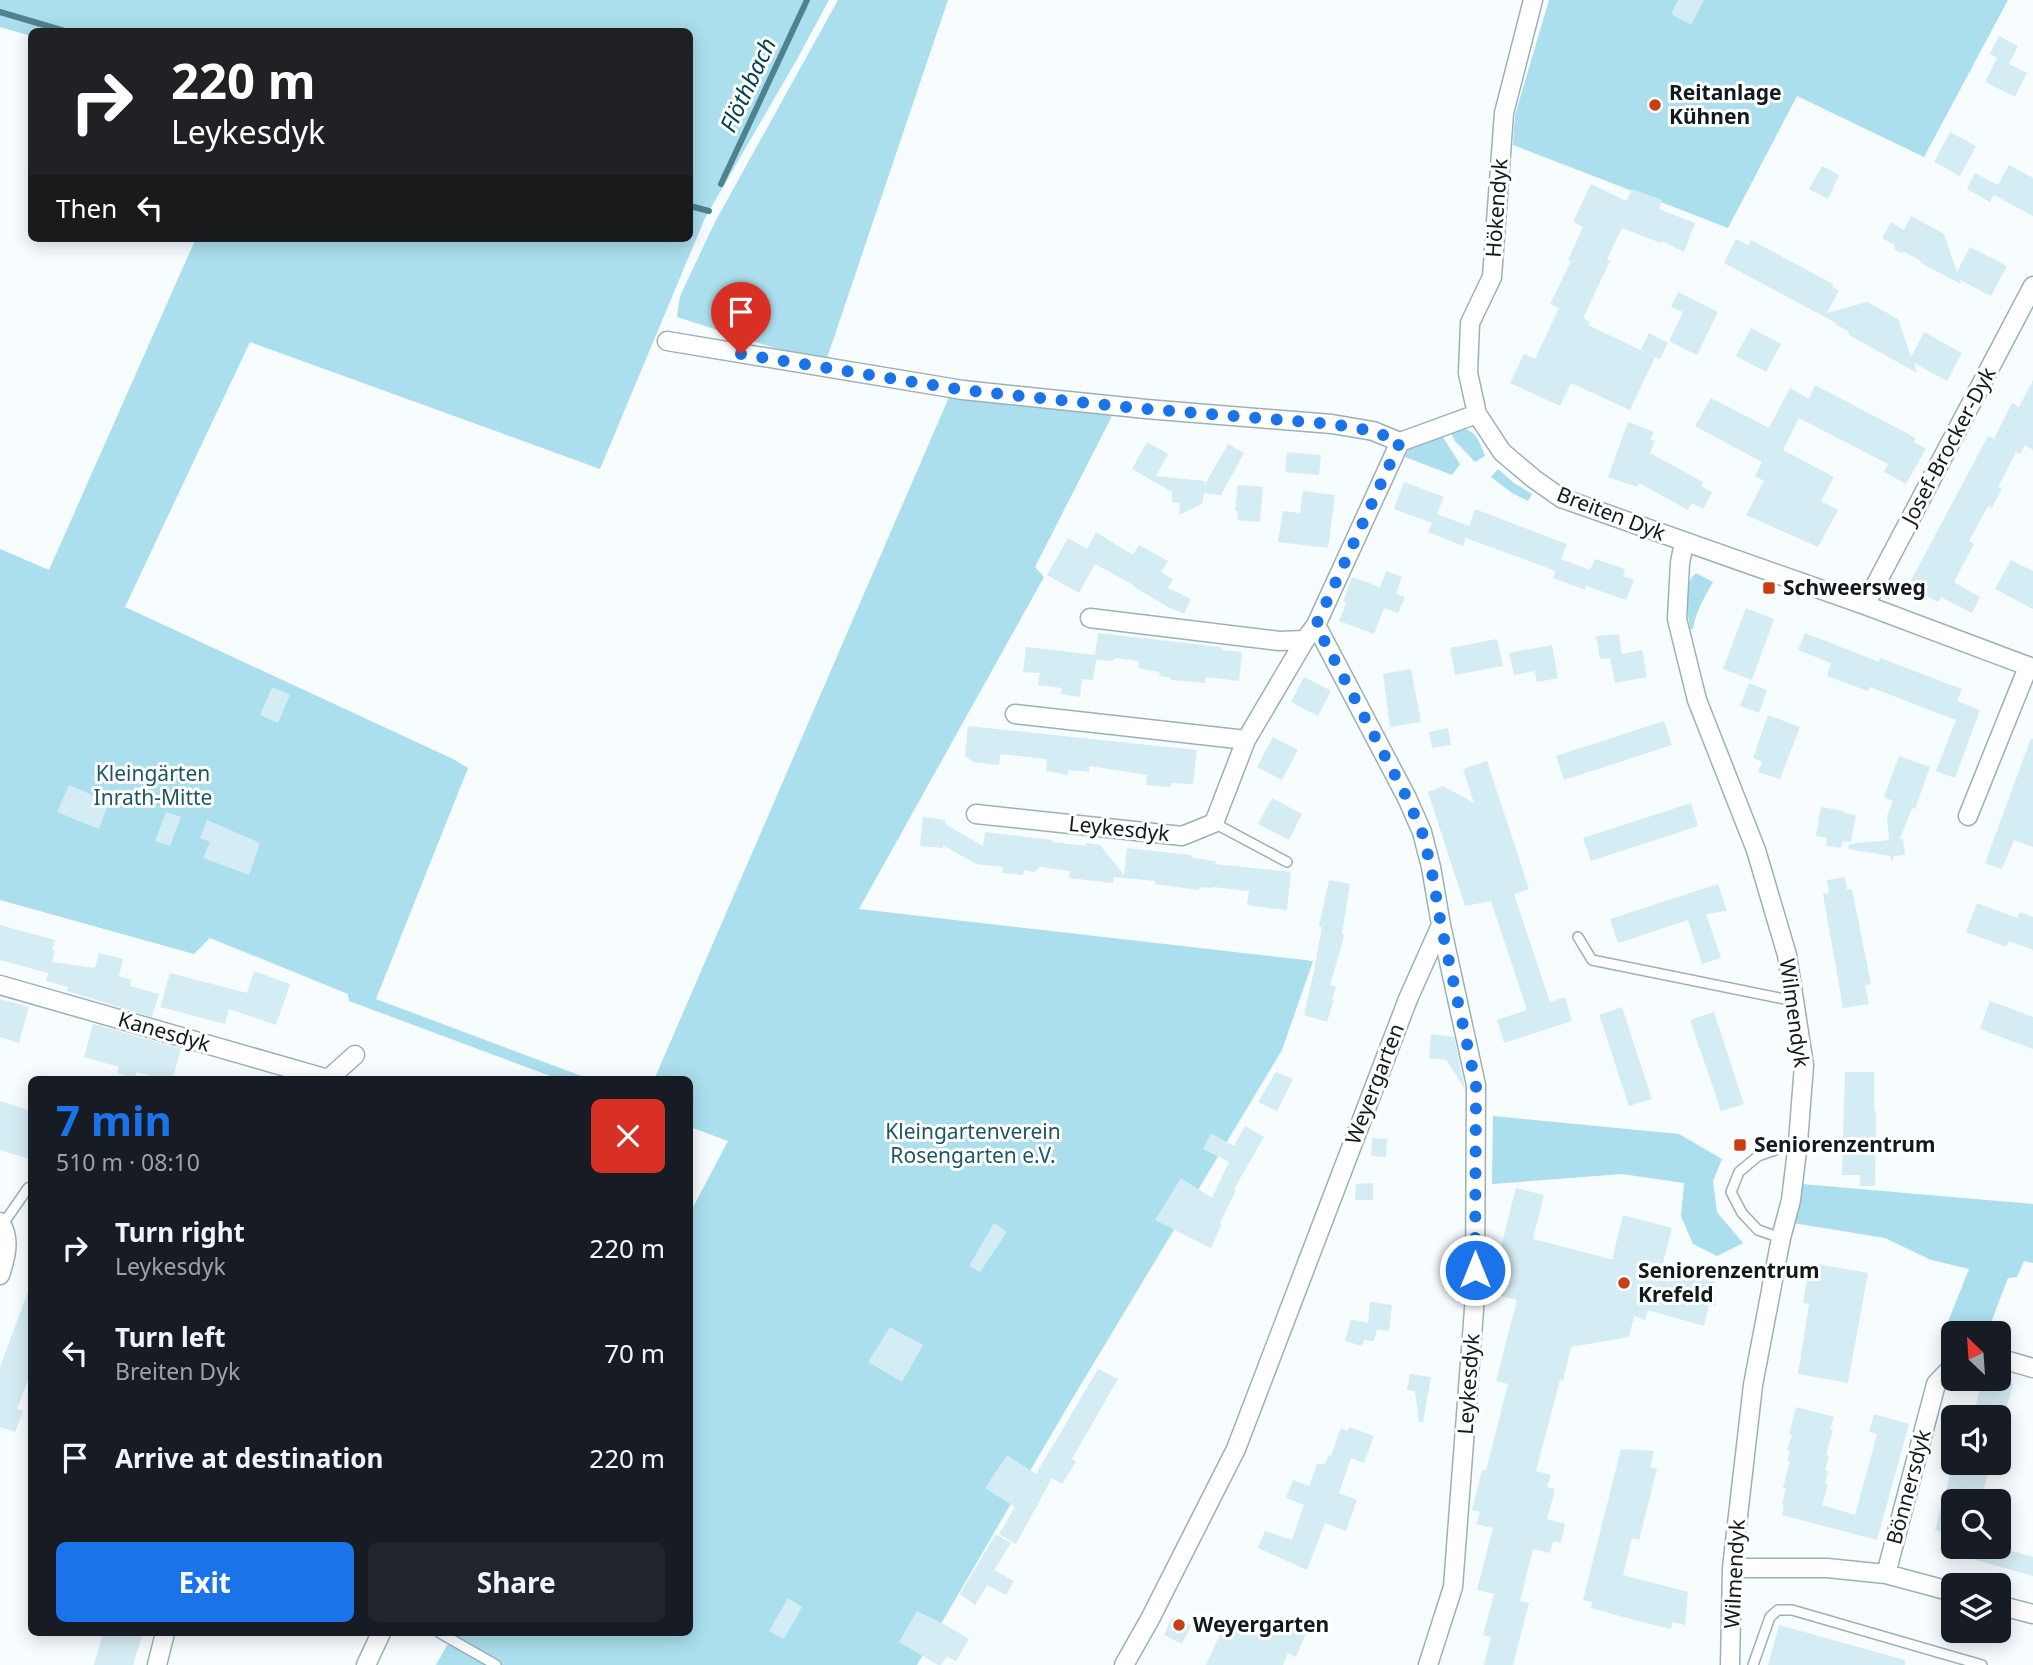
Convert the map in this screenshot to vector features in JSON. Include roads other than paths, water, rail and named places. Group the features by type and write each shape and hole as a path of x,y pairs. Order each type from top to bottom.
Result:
{"street":[{"name":"Hökendyk","path":"1477,414 1468,373 1470,323 1492,277 1504,113 1533,0"},
{"name":"Josef-Brocker-Dyk","path":"1865,606 2033,286"},
{"path":"667,341 963,390 1146,409 1332,424 1373,431 1400,442 1477,414"},
{"name":"Breiten Dyk","path":"1477,414 1502,452 1562,498 2030,667"},
{"path":"1214,823 1246,740 1310,632 1400,442"},
{"name":"Wilmendyk","path":"1684,542 1677,619 1697,700 1756,850 1787,955 1804,1065 1791,1200 1781,1238 1753,1385 1732,1568 1730,1665"},
{"path":"1090,618 1279,641 1310,632"},
{"name":"Leykesdyk","path":"1310,632 1407,798 1422,832 1476,1085 1475,1296 1453,1587 1427,1665"},
{"path":"1968,816 2030,667"},
{"path":"1016,714 1246,740"},
{"name":"Leykesdyk","path":"976,814 1182,836 1214,823"},
{"name":"Weyergarten","path":"1124,1665 1236,1449 1408,999 1441,925"},
{"name":"Kanesdyk","path":"0,985 317,1076"},
{"name":"Kanesdyk","path":"330,1076 355,1055"},
{"path":"0,1275 8,1243 1,1223"},
{"path":"2011,1362 2033,1368"},
{"name":"Bönnersdyk","path":"1886,1574 1936,1384 1941,1379"},
{"name":"Bönnersdyk","path":"1732,1568 1828,1567 1886,1574 1941,1589"},
{"path":"2011,1608 2033,1614"},
{"path":"157,1665 164,1636"},
{"path":"366,1665 380,1636"}],"lane":[{"path":"1214,823 1287,862"},
{"path":"1578,937 1592,960 1794,1001"},
{"path":"1781,1238 1758,1230 1742,1213 1731,1192 1739,1172 1758,1156 1798,1142"},
{"path":"1,1223 28,1188"},
{"path":"1753,1665 1770,1617 1778,1610 1792,1610 1982,1665"},
{"path":"445,1636 496,1665"}],"waterway":[{"name":"Flöthbach","path":"721,184 807,0"},
{"name":"Flöthbach","path":"0,12 54,28"},
{"name":"Flöthbach","path":"693,207 709,211"}],"place":[{"name":"Reitanlage Kühnen","path":"1655,105"},
{"name":"Schweersweg","path":"1769,588"},
{"name":"Seniorenzentrum","path":"1740,1145"},
{"name":"Seniorenzentrum Krefeld","path":"1624,1283"},
{"name":"Weyergarten","path":"1179,1625"}],"park label":[{"name":"Kleingärten Inrath-Mitte","path":"153,786"},
{"name":"Kleingartenverein Rosengarten e.V.","path":"973,1144"}]}
